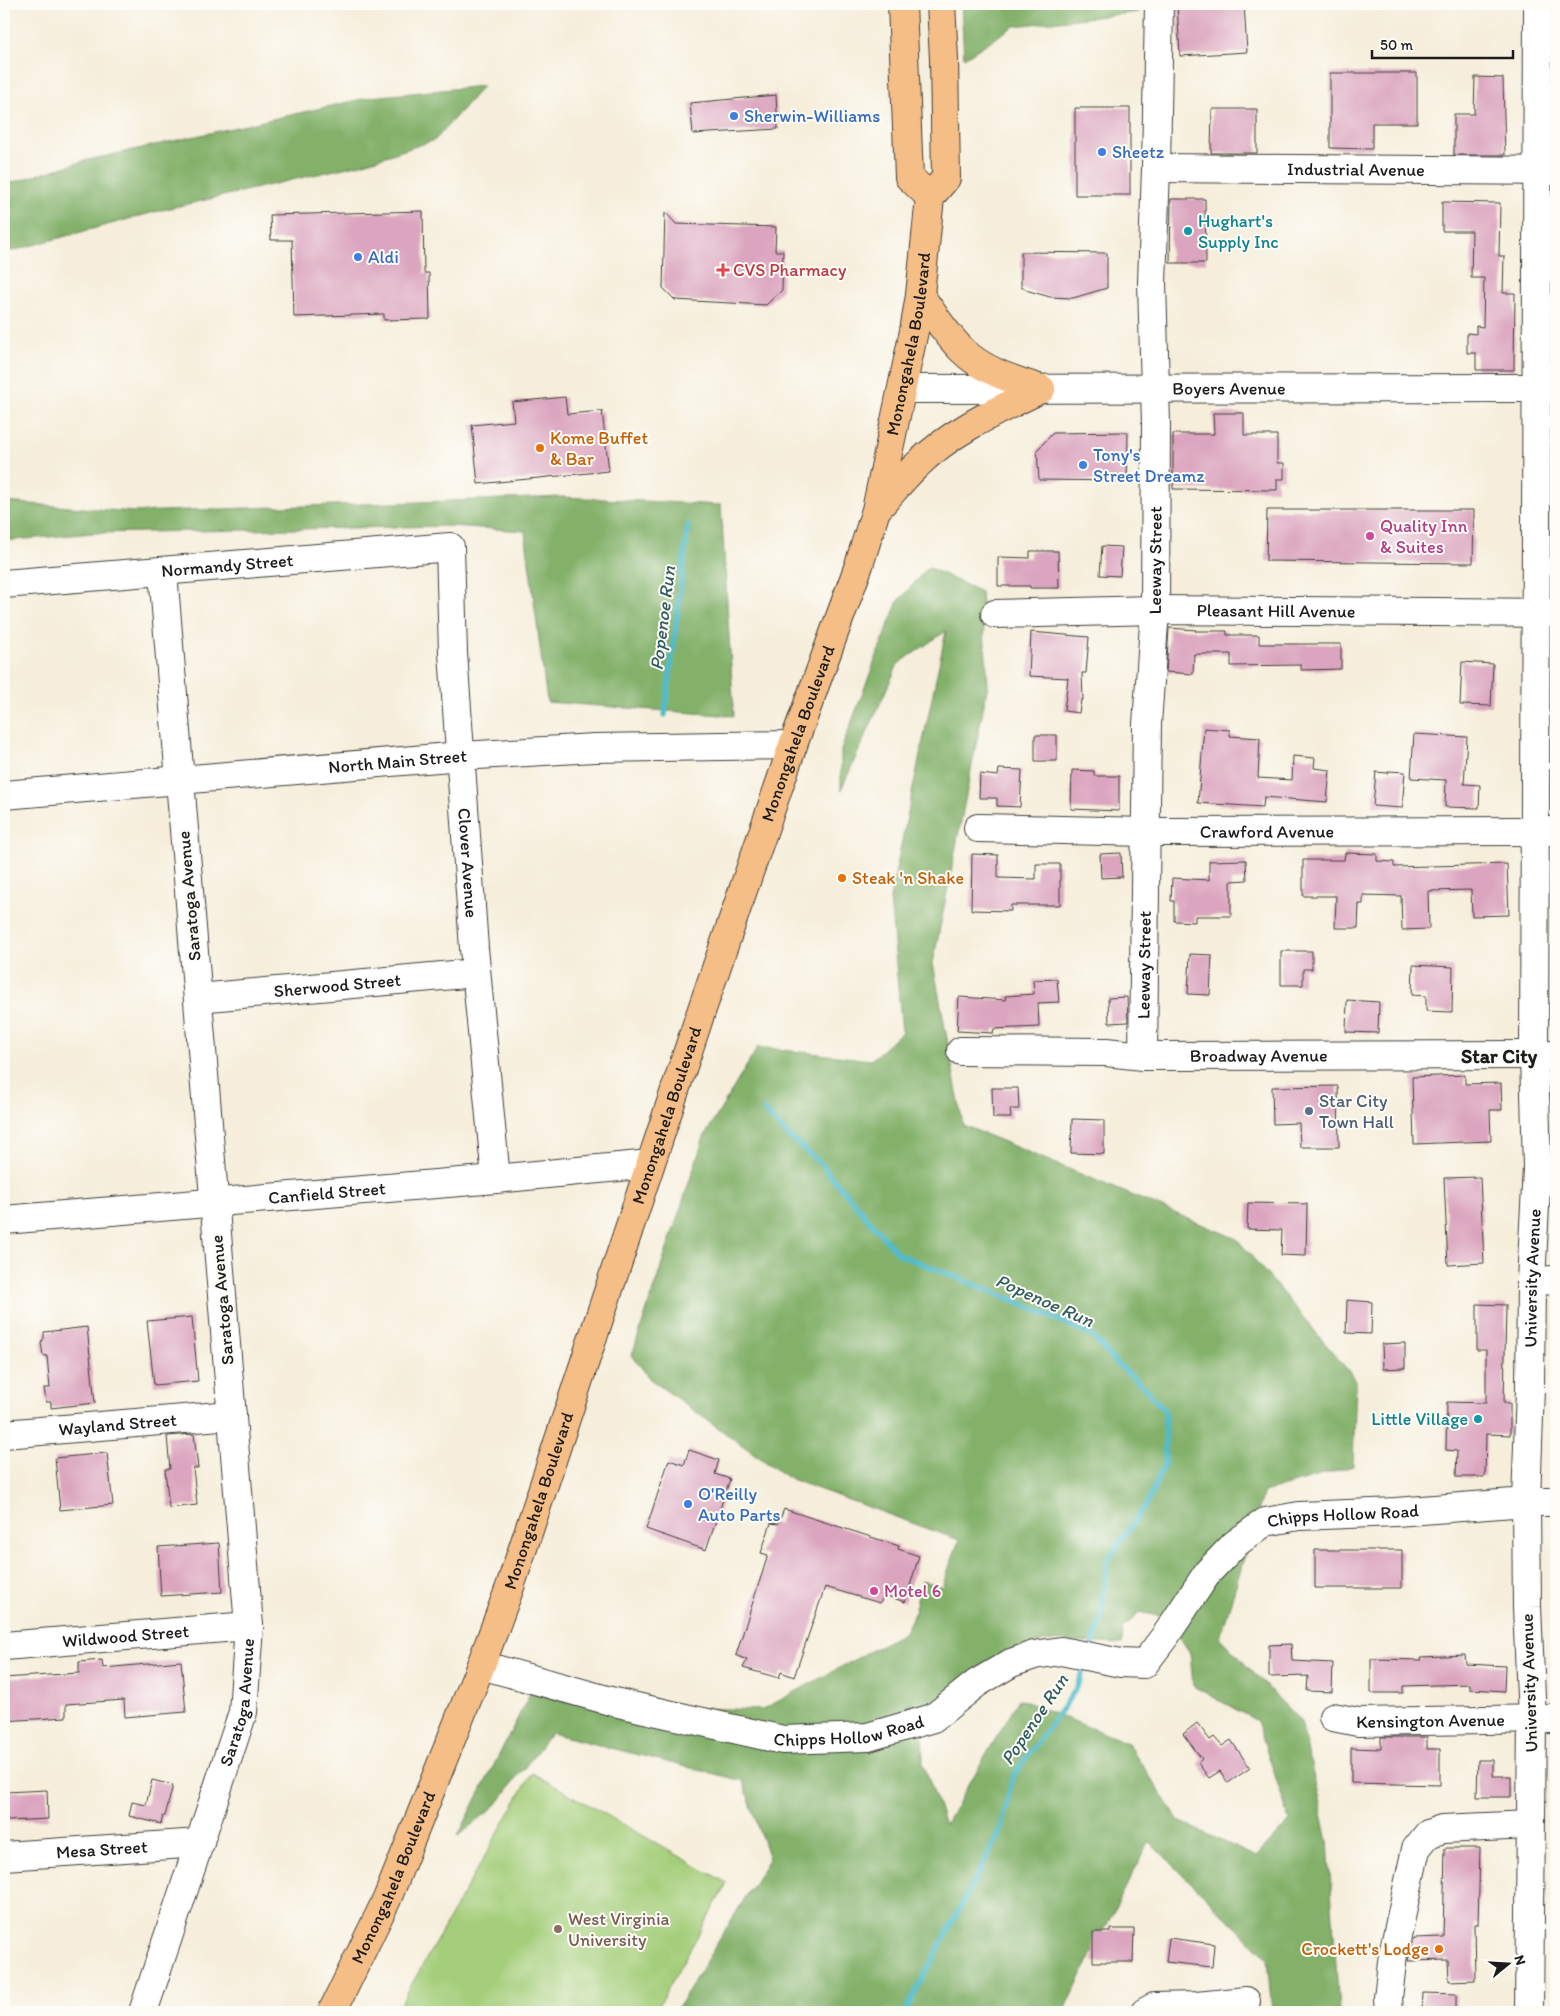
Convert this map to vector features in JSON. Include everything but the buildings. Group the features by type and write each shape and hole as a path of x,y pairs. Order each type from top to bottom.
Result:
{"main road":[{"path":"902,4 909,177 930,198 946,178 941,4"},
{"name":"Monongahela Boulevard","path":"332,2012 387,1899 481,1665 510,1587 650,1164 793,745 859,565 876,510 903,389 920,295 930,198"},
{"path":"920,295 943,328 963,351 1004,376 1041,389"},
{"path":"876,510 916,465 947,440 1007,405 1041,389"}],"street":[{"name":"Leeway Street","path":"1143,1056 1147,724 1155,610 1155,387 1152,283 1159,4"},
{"name":"University Avenue","path":"1529,2012 1530,1825 1544,1719 1526,1607 1526,1502 1530,1388 1543,1280 1537,1168 1545,1055 1548,171 1538,4"},
{"name":"Industrial Avenue","path":"1156,168 1548,171"},
{"name":"Boyers Avenue","path":"903,389 1155,387 1547,388"},
{"name":"Normandy Street","path":"4,584 450,547"},
{"name":"Clover Avenue","path":"450,547 453,653 476,973 496,1179"},
{"name":"Saratoga Avenue","path":"142,2012 243,1712 249,1626 163,572"},
{"name":"Pleasant Hill Avenue","path":"995,614 1155,610 1546,613"},
{"name":"North Main Street","path":"4,795 461,756 594,748 793,745"},
{"name":"Crawford Avenue","path":"978,828 1147,832 1546,831"},
{"name":"Sherwood Street","path":"198,998 476,973"},
{"name":"Broadway Avenue","path":"961,1051 1106,1052 1143,1056 1545,1055"},
{"name":"Canfield Street","path":"4,1220 496,1179 650,1164"},
{"name":"Wayland Street","path":"4,1434 232,1415"},
{"name":"Chipps Hollow Road","path":"481,1665 614,1702 783,1740 868,1737 933,1718 977,1683 1011,1663 1034,1655 1061,1651 1121,1663 1144,1664 1208,1572 1235,1544 1265,1522 1299,1516 1396,1512 1526,1502"},
{"path":"1526,1502 1556,1502"},
{"name":"Wildwood Street","path":"4,1646 249,1626"},
{"name":"Kensington Avenue","path":"1333,1717 1358,1722 1544,1719"},
{"path":"1390,2012 1388,1998 1393,1954 1416,1849 1428,1834 1442,1828 1530,1825"},
{"name":"Mesa Street","path":"4,1856 200,1843"},
{"path":"1146,2012 1154,2007 1197,2006 1246,2001"}],"green space":[{"path":"961,4 1139,4 1139,12 1014,26 964,58"},
{"path":"483,86 435,140 361,164 162,210 4,253 4,185 84,161 371,97"},
{"path":"562,497 721,505 734,716 547,702 525,531 451,526 93,533 4,541 4,502 135,512"},
{"path":"928,567 981,592 988,684 933,963 963,1125 1237,1239 1356,1380 1353,1466 1264,1492 1220,1638 1301,1722 1328,1840 1339,2012 1272,2012 1267,1958 1149,1841 1063,2012 675,2012 769,1859 743,1781 551,1733 496,1805 458,1836 540,1674 693,1708 762,1710 905,1632 913,1616 922,1580 942,1587 959,1540 788,1478 650,1379 632,1355 704,1137 758,1047 871,1060 902,1032 890,898 946,631 898,664 841,790 841,750 897,603","holes":["1139,1612 1164,1617 1190,1653 1193,1686 1257,1721 1290,1821 1256,1857 1179,1821 1128,1743 1019,1699 945,1825 923,1763 922,1713 1043,1641 1122,1644 1123,1629"]},
{"name":"West Virginia University","path":"532,1773 727,1883 655,2012 396,2012"}],"waterway":[{"name":"Popenoe Run","path":"665,715 688,525"},
{"name":"Popenoe Run","path":"764,1110 785,1133 821,1164 898,1254 1028,1306 1092,1336 1115,1362 1143,1386 1165,1411 1165,1462 1149,1500 1107,1561 1101,1620 1090,1651"},
{"name":"Popenoe Run","path":"905,2012 1000,1832 1013,1776 1076,1689 1085,1664"}],"place":[{"name":"Sherwin-Williams","path":"734,116"},
{"name":"Sheetz","path":"1102,152"},
{"name":"Hughart's Supply Inc","path":"1188,231"},
{"name":"Aldi","path":"358,257"},
{"name":"CVS Pharmacy","path":"723,270"},
{"name":"Kome Buffet & Bar","path":"540,448"},
{"name":"Tony's Street Dreamz","path":"1083,465"},
{"name":"Quality Inn & Suites","path":"1370,536"},
{"name":"Steak 'n Shake","path":"842,878"},
{"name":"Star City Town Hall","path":"1309,1111"},
{"name":"Little Village","path":"1478,1419"},
{"name":"O'Reilly Auto Parts","path":"688,1504"},
{"name":"Motel 6","path":"874,1591"},
{"name":"West Virginia University","path":"558,1929"},
{"name":"Crockett's Lodge","path":"1439,1949"}],"district":[{"name":"Star City","path":"1499,1056"}]}
